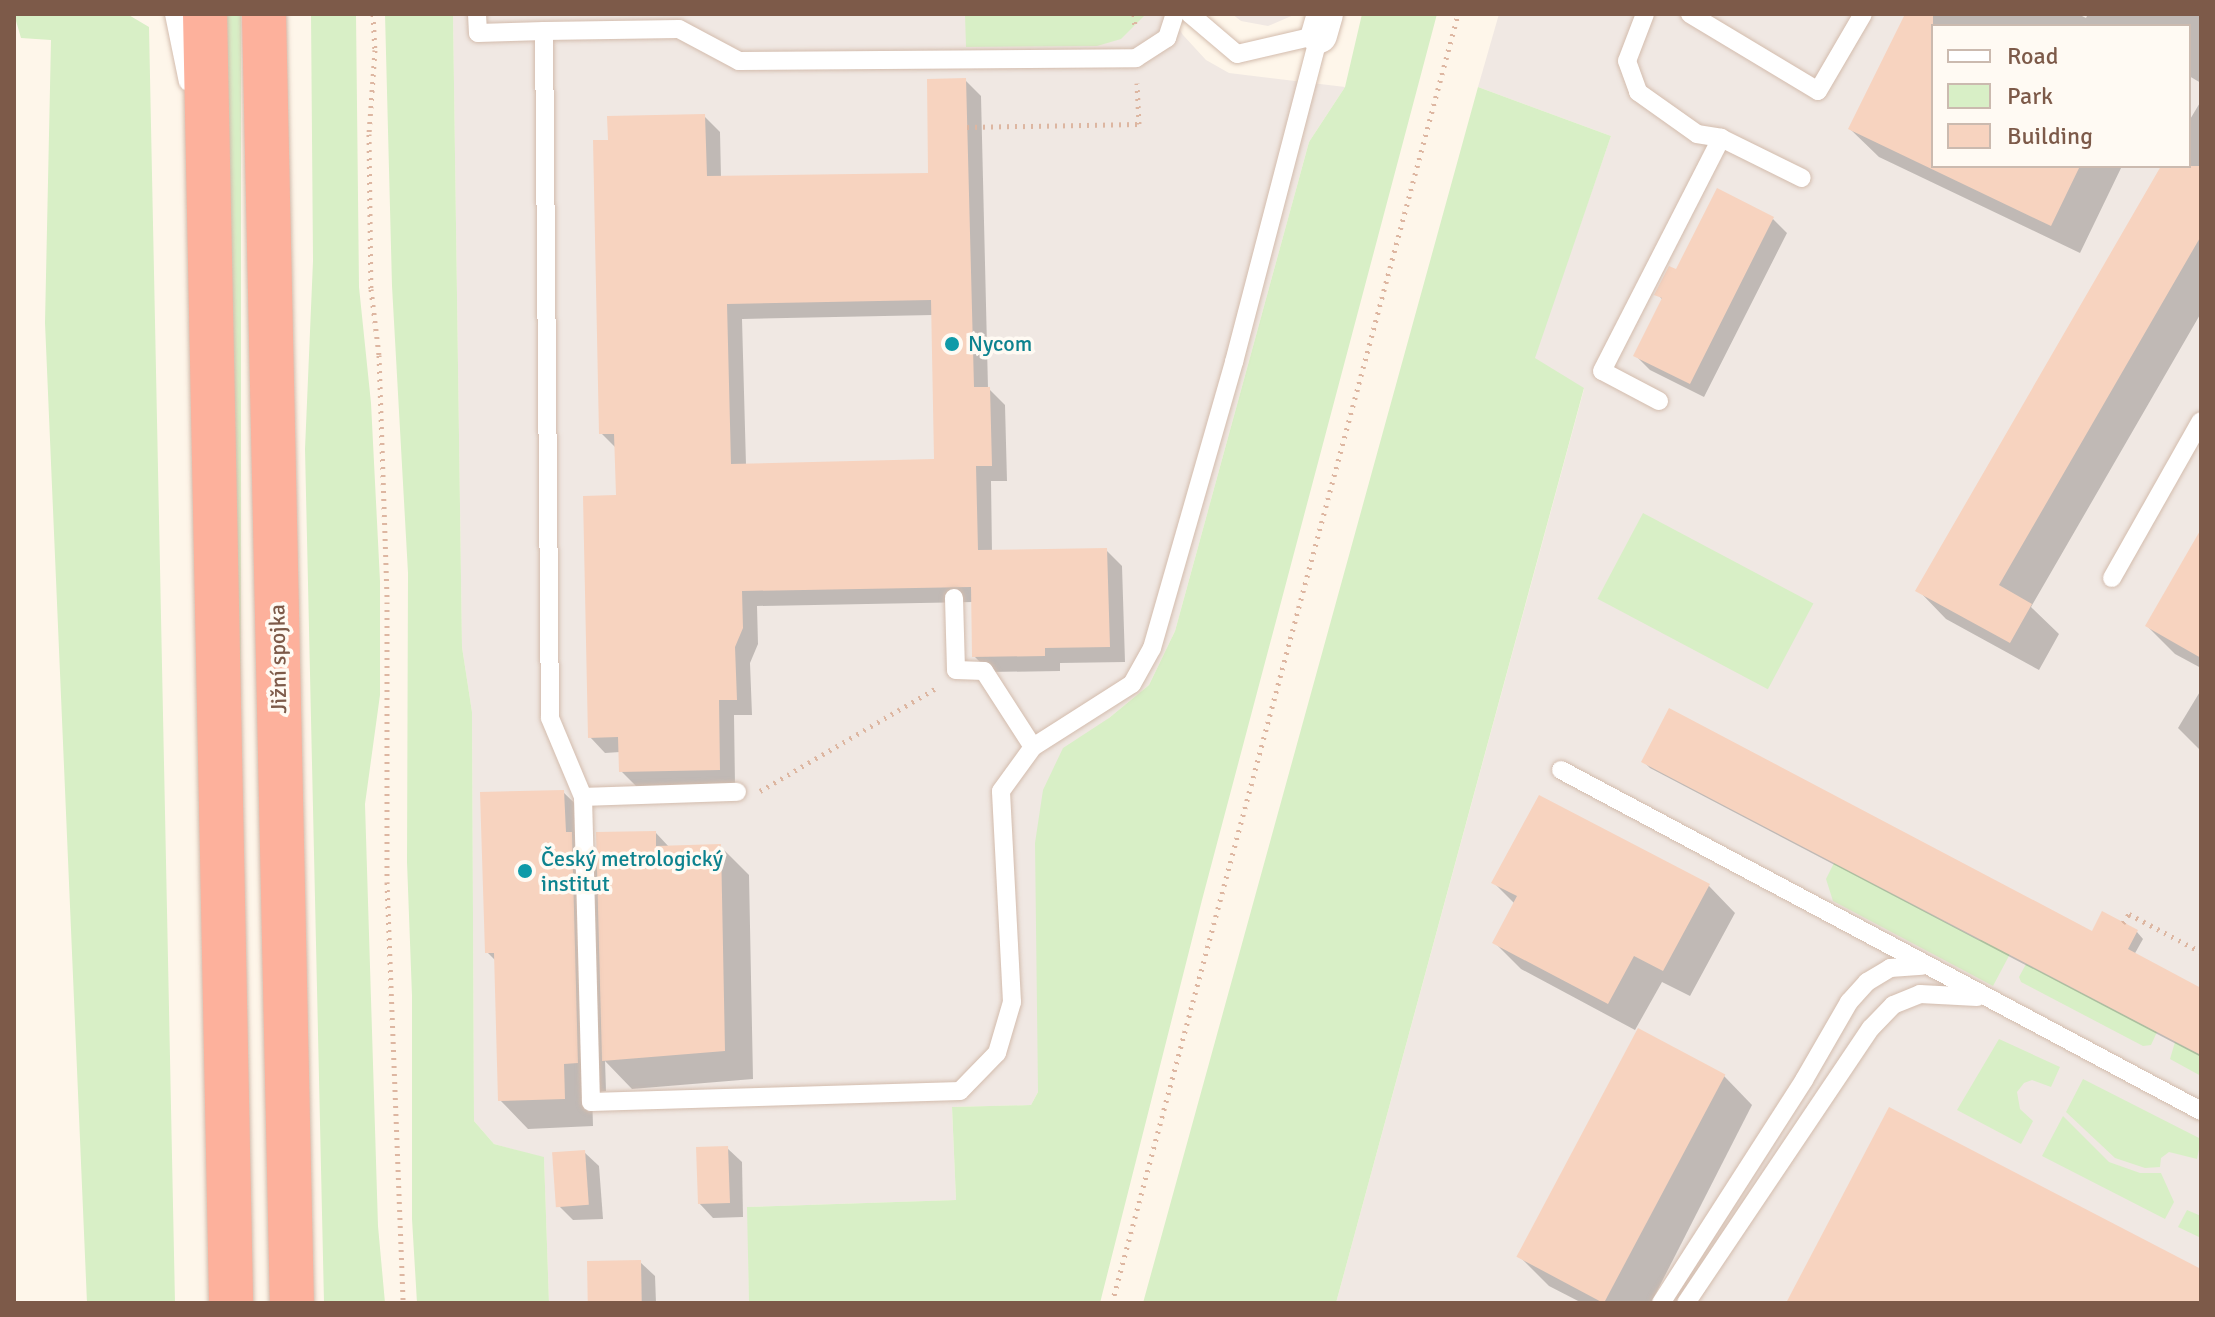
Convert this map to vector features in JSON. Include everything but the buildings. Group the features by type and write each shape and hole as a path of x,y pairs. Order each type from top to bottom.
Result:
{"highway":[{"path":"205,14 231,1303"},
{"name":"Jižní spojka","path":"264,14 292,1303"}],"lane":[{"path":"174,14 208,177"},
{"path":"477,14 478,33 679,29 739,61 1136,58 1167,38 1175,14"},
{"path":"1190,14 1237,54 1322,25"},
{"path":"1645,14 1627,61 1633,84 1657,109 1697,134 1721,138 1802,178"},
{"path":"1690,14 1818,91 1863,14"},
{"path":"544,31 550,718 583,797 591,1102 960,1091 997,1053 1012,1002 1001,791 1033,747 1132,684 1152,648 1234,362 1322,25"},
{"path":"1659,401 1602,371 1721,138"},
{"path":"2112,578 2201,421"},
{"path":"954,598 956,670 984,671 1033,747"},
{"path":"1561,770 2201,1111"},
{"path":"583,797 737,792"},
{"path":"1661,1303 1804,1080 1849,1002 1867,982 1890,968 1924,966"},
{"path":"1686,1303 1831,1083 1893,1005 1920,994 1985,998"}],"path":[{"path":"373,14 375,50 369,134 371,289 379,355 387,602 387,882 403,1303"},
{"path":"967,127 1139,124 1134,14"},
{"path":"1112,1303 1458,14"},
{"path":"737,792 763,790 942,685 956,670"},
{"path":"2123,923 2129,914 2201,952"}],"shaded area":[{"path":"453,14 1170,14 1183,35 1206,60 1229,73 1345,87 1309,142 1175,631 1149,685 1109,718 1038,1001 1038,1092 1031,1105 952,1107 956,1200 748,1207 749,1303 549,1303 544,1158 494,1144 474,1121 472,712 462,647"},
{"path":"1232,14 1296,14 1268,26 1241,21"},
{"path":"1499,14 2201,14 2201,1303 1336,1303 1584,389 1534,358 1611,136 1478,87"}],"green space":[{"path":"14,14 127,14 149,27 175,1303 87,1303 45,323 51,40 21,38"},
{"path":"224,14 241,14 241,1303 224,1303"},
{"path":"311,14 356,14 359,287 371,403 380,581 380,695 365,804 378,1226 385,1303 324,1303 305,449 313,261"},
{"path":"385,14 453,14 462,647 472,712 474,1121 494,1144 544,1157 549,1303 417,1303 412,1219 412,996 407,862 408,573 392,286"},
{"path":"965,14 1146,14 1121,39 1097,46 966,47"},
{"path":"1362,14 1437,14 1202,900 1100,1303 749,1303 747,1207 956,1200 952,1107 1031,1105 1038,1092 1035,843 1043,790 1063,748 1109,718 1149,685 1175,631 1309,142 1345,87"},
{"path":"1478,87 1611,136 1535,358 1584,388 1336,1303 1143,1303"},
{"path":"1643,513 1813,604 1768,689 1597,599"},
{"path":"1834,863 1979,940 2019,937 1993,986 1833,901 1826,879"},
{"path":"2026,964 2157,1032 2151,1045 2143,1046 2021,982 2019,977"},
{"path":"1999,1039 2060,1067 2051,1087 2032,1080 2024,1083 2017,1092 2020,1109 2033,1121 2021,1144 1957,1110"},
{"path":"2175,1042 2201,1055 2201,1076 2170,1059"},
{"path":"2083,1079 2201,1139 2197,1159 2169,1152 2161,1158 2160,1167 2145,1168 2115,1158 2066,1112"},
{"path":"2063,1116 2109,1162 2140,1173 2161,1173 2174,1202 2165,1219 2042,1156"},
{"path":"2187,1210 2201,1216 2201,1238 2178,1227"}],"place":[{"name":"Nycom","path":"952,344"},
{"name":"Český metrologický institut","path":"525,871"}]}
